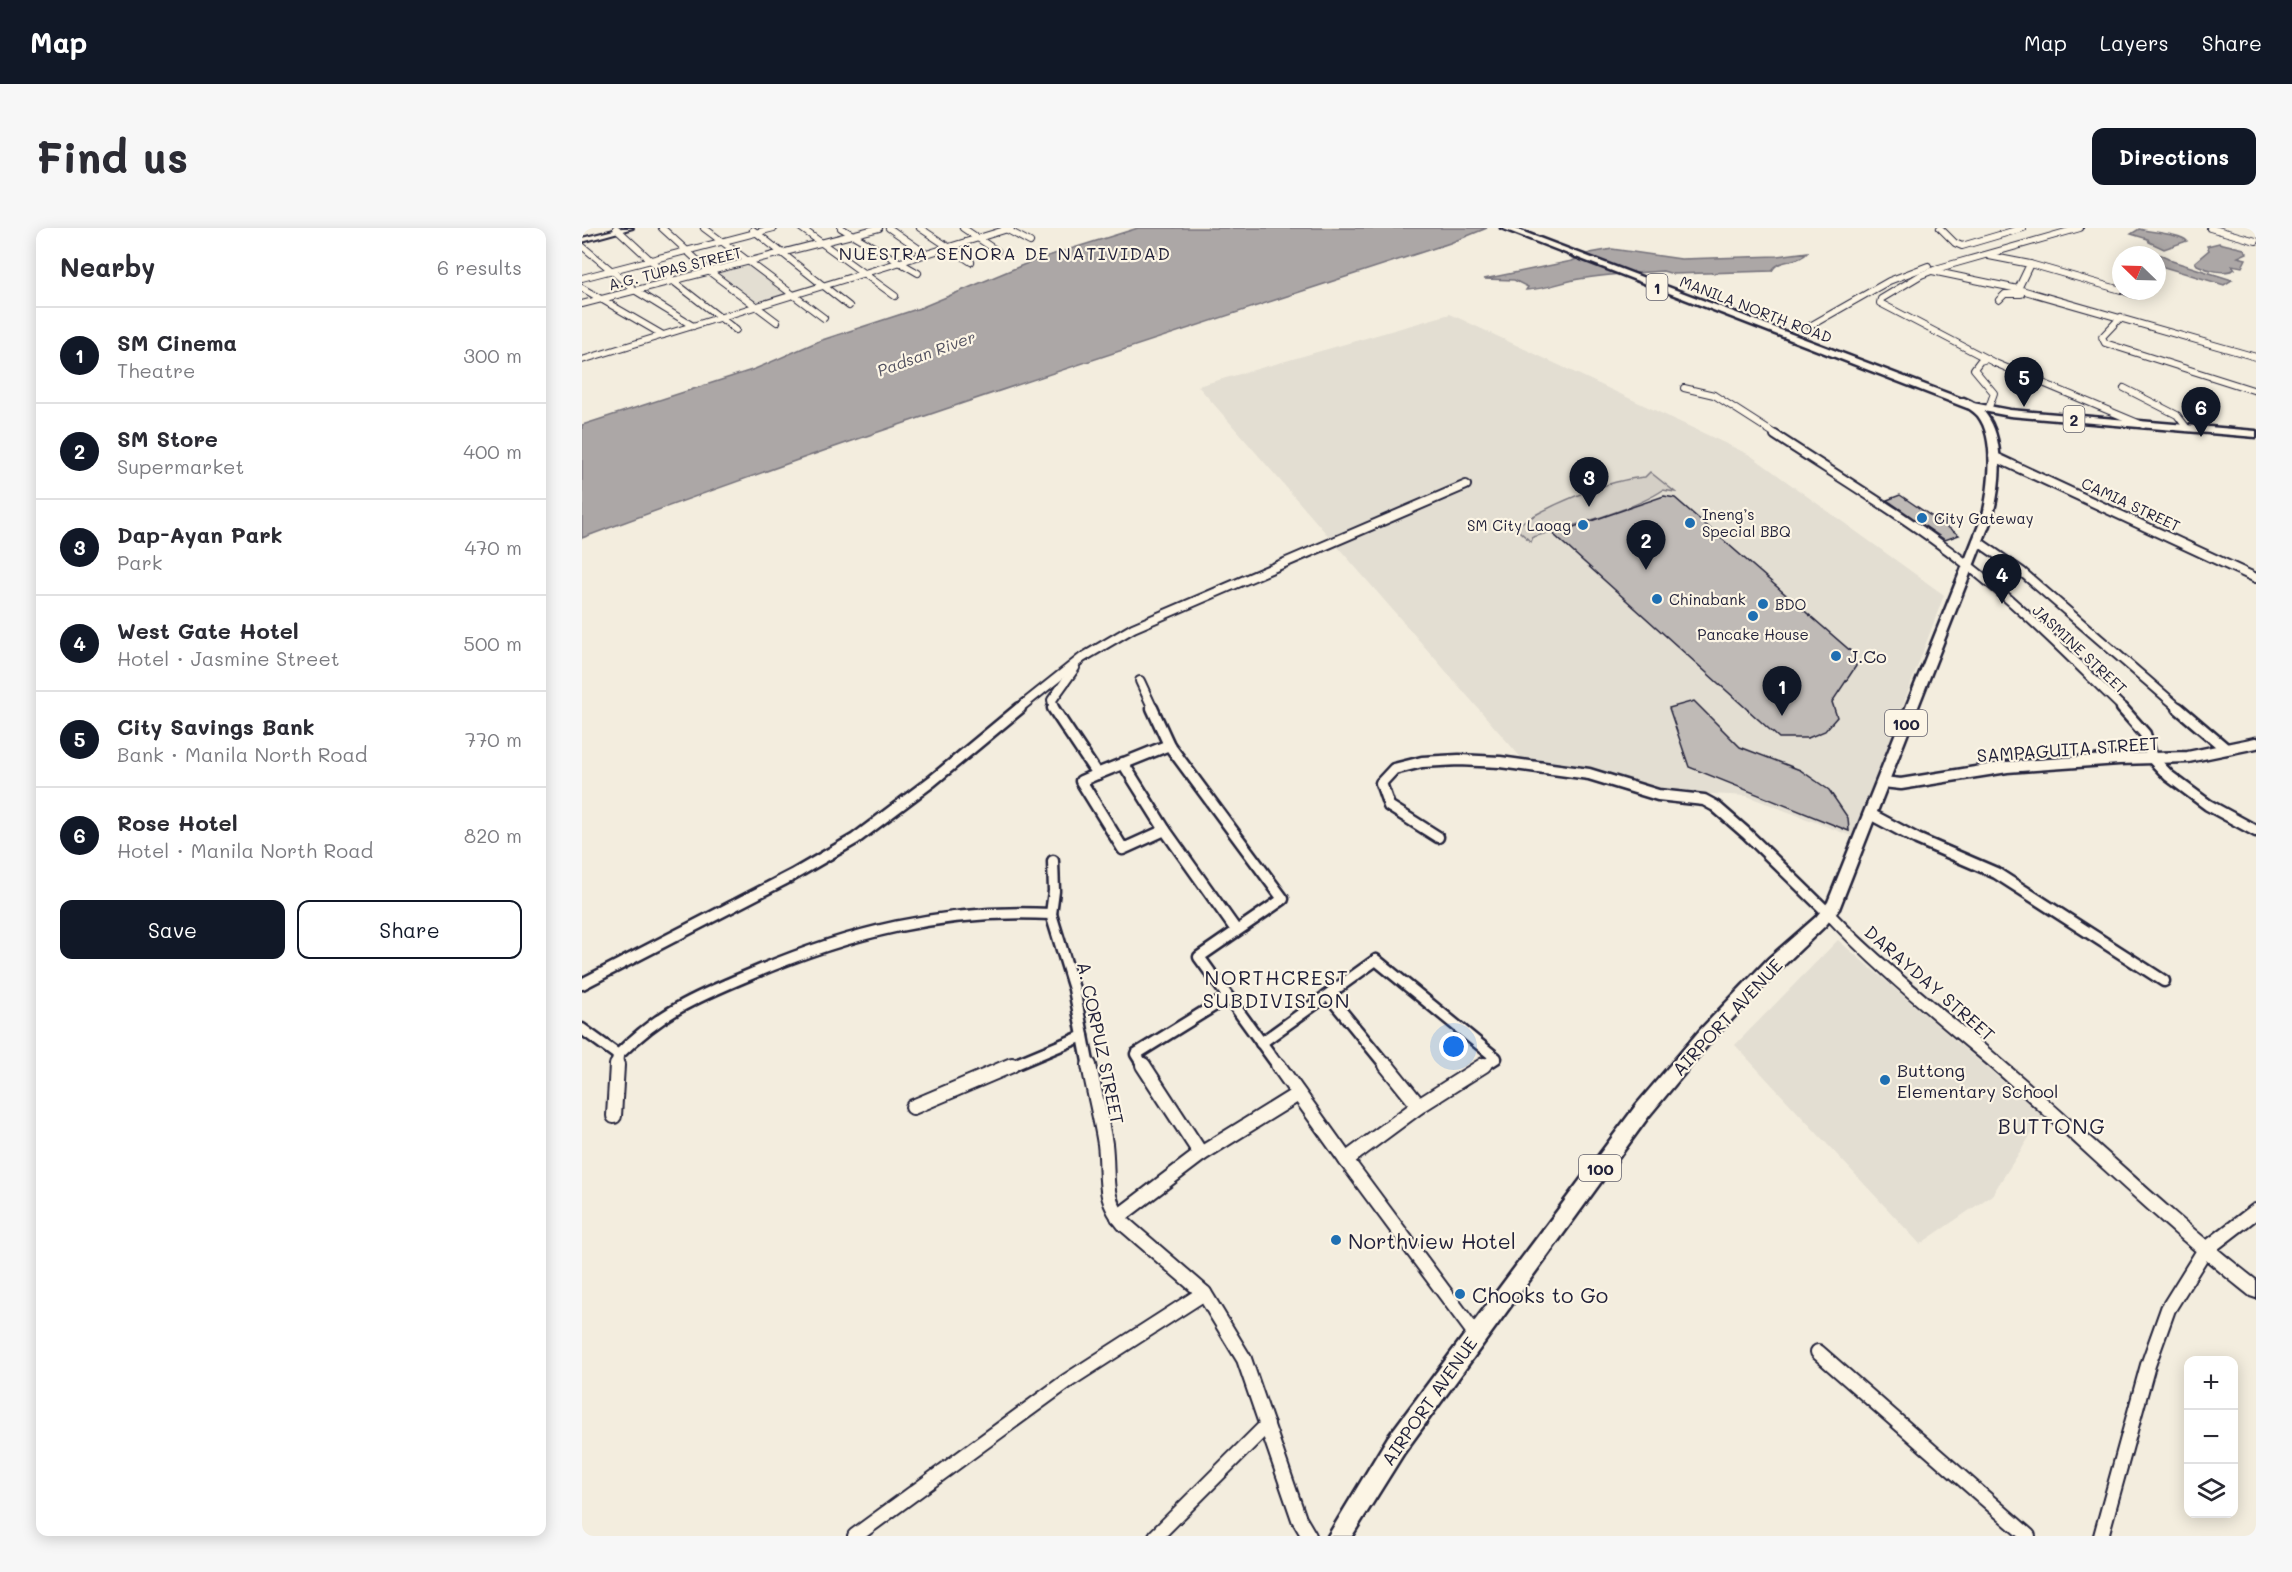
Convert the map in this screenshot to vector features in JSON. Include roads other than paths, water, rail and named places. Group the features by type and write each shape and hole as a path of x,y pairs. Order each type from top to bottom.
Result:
{"highway":[{"name":"MANILA NORTH ROAD","path":"1505,228 1968,403"},
{"name":"MANILA NORTH ROAD","path":"1516,228 1952,400 2002,411 2256,434"}],"main road":[{"path":"582,240 618,229 630,228"},
{"path":"1952,400 1985,423"},
{"path":"1968,403 1985,423"},
{"path":"1985,423 2002,411"},
{"name":"AIRPORT AVENUE","path":"1339,1536 1396,1445 1643,1110 1686,1059 1767,972 1828,914 1838,895 1988,515 1994,490 1996,466 1985,423"}],"street":[{"path":"662,228 710,272 777,322"},
{"path":"705,228 824,318"},
{"path":"582,278 723,241 754,230 774,228"},
{"path":"801,228 895,296"},
{"path":"841,228 918,273"},
{"name":"A.G. TUPAS STREET","path":"582,304 879,228"},
{"path":"889,228 926,253"},
{"path":"920,228 972,262"},
{"path":"963,228 997,251"},
{"path":"582,360 1007,228 1030,242"},
{"path":"1940,228 1955,243 1962,246 2023,228"},
{"path":"1810,326 1904,274 2055,228"},
{"path":"2080,228 1931,271 1881,299 1880,303 1987,359 2145,425"},
{"path":"2210,228 2256,241"},
{"path":"618,229 673,281 736,330"},
{"path":"754,230 849,306"},
{"path":"582,246 636,291 693,326"},
{"path":"1985,255 2030,264 2112,288"},
{"path":"2018,289 2030,264"},
{"path":"1931,271 2018,289 2256,357"},
{"path":"582,288 599,300 663,335"},
{"path":"1999,300 2005,294 2014,293 2042,296"},
{"path":"2121,317 2102,337 2105,343 2256,391"},
{"path":"1987,359 1980,361 1974,369 1994,393 2002,411"},
{"name":"JASMINE STREET","path":"1684,388 1714,395 1924,532 1967,564 2026,615 2135,720 2145,734 2152,758 2169,776 2208,805 2256,831"},
{"path":"2124,388 2177,415 2187,428"},
{"name":"CAMIA STREET","path":"1993,456 2256,578"},
{"path":"582,984 793,875 855,839 932,781 1082,658 1133,628 1466,485"},
{"path":"1977,541 2022,572 2226,749"},
{"path":"1082,658 1052,700 1053,707 1097,774"},
{"path":"1140,681 1169,745 1283,899 1199,957 1476,1335"},
{"name":"SAMPAGUITA STREET","path":"1883,782 1902,784 2007,767 2119,759 2188,757 2256,743"},
{"path":"1165,830 1123,849 1081,782 1169,745"},
{"path":"1438,837 1389,806 1383,799 1381,784 1387,773 1402,765 1419,761 1470,759 1589,774 1660,796 1707,801 1761,846 1828,914"},
{"path":"1123,763 1165,830 1236,930"},
{"path":"1870,814 1917,839 1996,873 2164,981"},
{"path":"614,1116 618,1055 655,1021 679,1006 762,968 840,942 908,924 974,913 1023,911 1051,914 1054,891 1053,861"},
{"name":"A. CORPUZ STREET","path":"1051,914 1074,989 1105,1145 1107,1195 1113,1211 1204,1293 1244,1359 1299,1519 1309,1536"},
{"name":"DARAYDAY STREET","path":"1828,914 1859,947 1985,1053 2204,1251 2256,1290"},
{"path":"1261,1043 1376,960 1496,1058 1419,1106 1346,1160"},
{"path":"1329,996 1419,1106"},
{"path":"1202,1154 1136,1054 1228,997"},
{"path":"582,1029 590,1032 603,1048 618,1055"},
{"path":"913,1107 1083,1036"},
{"path":"1118,1217 1202,1154 1298,1094"},
{"path":"2101,1536 2148,1365 2168,1309 2204,1251 2256,1211"},
{"path":"855,1536 1066,1381 1204,1293"},
{"path":"1818,1352 2028,1536"},
{"path":"1156,1536 1268,1425"}],"water":[{"name":"Padsan River","path":"1138,228 1487,228 1450,243 797,460 582,538 582,425 755,369 819,341 920,308 1035,260"},
{"path":"2139,229 2172,235 2187,241 2166,248 2166,246 2158,246 2149,242 2148,239 2131,234"},
{"path":"2219,243 2244,249 2247,253 2238,257 2246,259 2242,267 2232,265 2235,269 2221,272 2197,265 2195,262 2209,250 2207,246"},
{"path":"1612,249 1681,259 1777,256 1808,252 1804,256 1779,264 1772,271 1673,274 1663,271 1624,274 1578,279 1526,290 1528,287 1514,280 1484,279 1572,261 1590,253"},
{"path":"2166,257 2172,261 2232,280 2224,285 2166,268"}],"place":[{"name":"City Savings Bank","path":"2024,407"},
{"name":"Rose Hotel","path":"2201,437"},
{"name":"Dap-Ayan Park","path":"1589,507"},
{"name":"City Gateway","path":"1922,518"},
{"name":"Ineng’s Special BBQ","path":"1690,523"},
{"name":"SM City Laoag","path":"1583,525"},
{"name":"SM Store","path":"1646,570"},
{"name":"Chinabank","path":"1657,599"},
{"name":"BDO","path":"1763,604"},
{"name":"West Gate Hotel","path":"2002,604"},
{"name":"Pancake House","path":"1753,616"},
{"name":"J.Co","path":"1836,656"},
{"name":"SM Cinema","path":"1782,716"},
{"name":"Buttong Elementary School","path":"1885,1080"},
{"name":"Northview Hotel","path":"1336,1240"},
{"name":"Chooks to Go","path":"1460,1294"}],"district":[{"name":"NUESTRA SEÑORA DE NATIVIDAD","path":"1005,253"},
{"name":"NORTHCREST SUBDIVISION","path":"1277,988"},
{"name":"BUTTONG","path":"2052,1125"}]}
